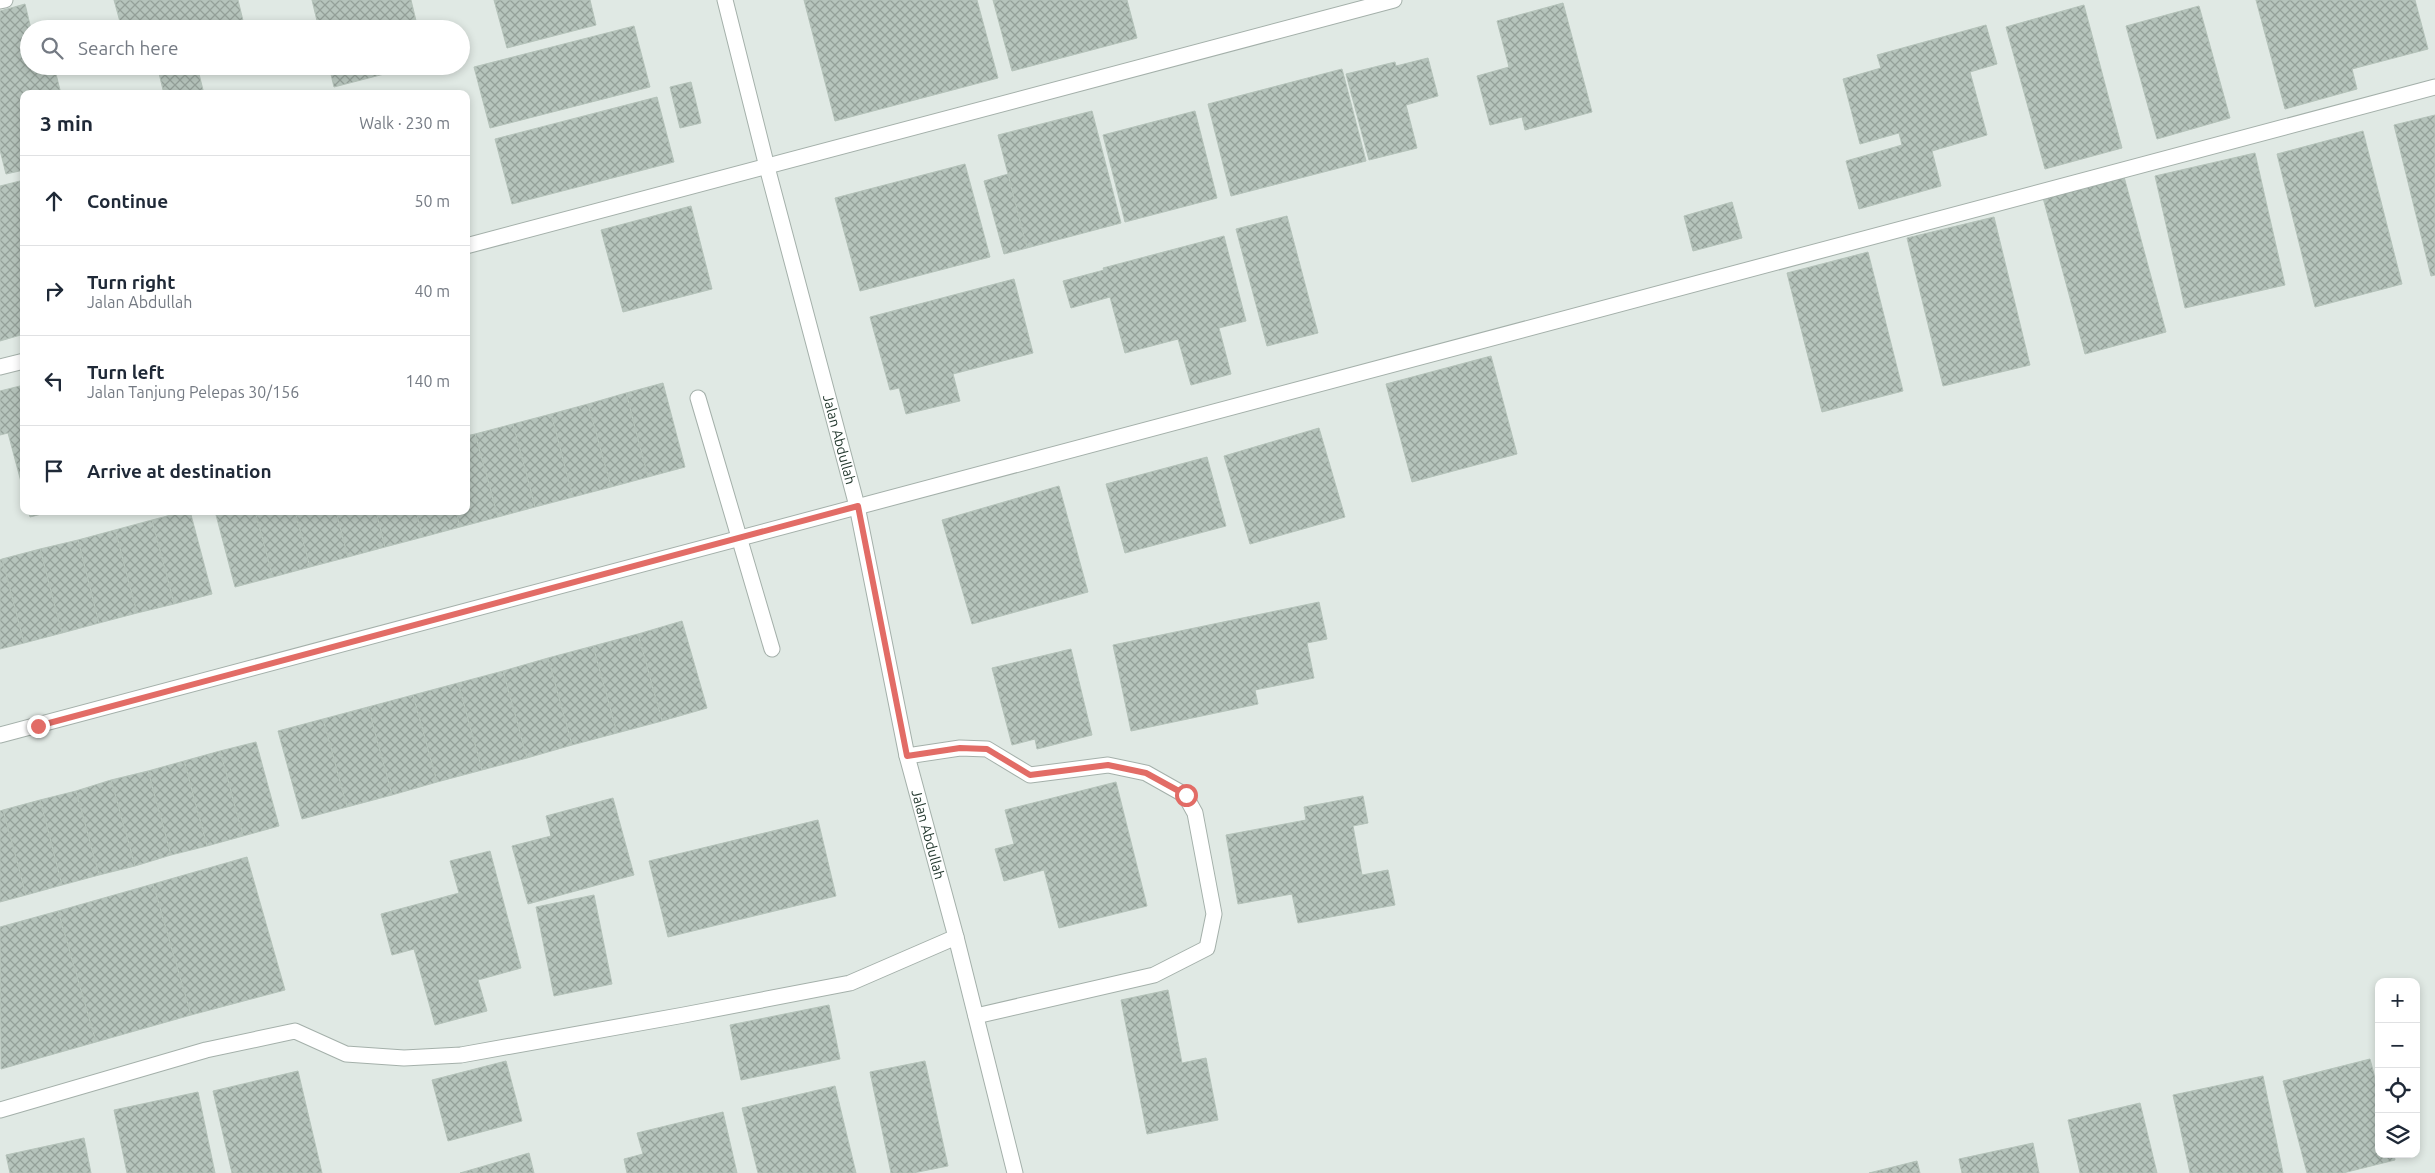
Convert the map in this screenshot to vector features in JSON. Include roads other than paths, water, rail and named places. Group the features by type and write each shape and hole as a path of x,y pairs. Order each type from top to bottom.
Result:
{"street":[{"path":"0,1 5,0"},
{"name":"Jalan Abdullah","path":"725,0 767,167 858,506 907,756 956,937 1015,1173"},
{"path":"470,245 1394,0"},
{"path":"0,736 2435,87"},
{"path":"0,367 20,362"},
{"path":"698,398 772,649"},
{"path":"907,756 960,748 987,749 1030,775 1108,765 1146,773 1170,786 1186,795 1194,813 1214,914 1207,948 1154,975 976,1016"},
{"path":"0,1110 206,1050 295,1030 346,1054 404,1058 461,1055 684,1015 850,983 956,937"}]}
